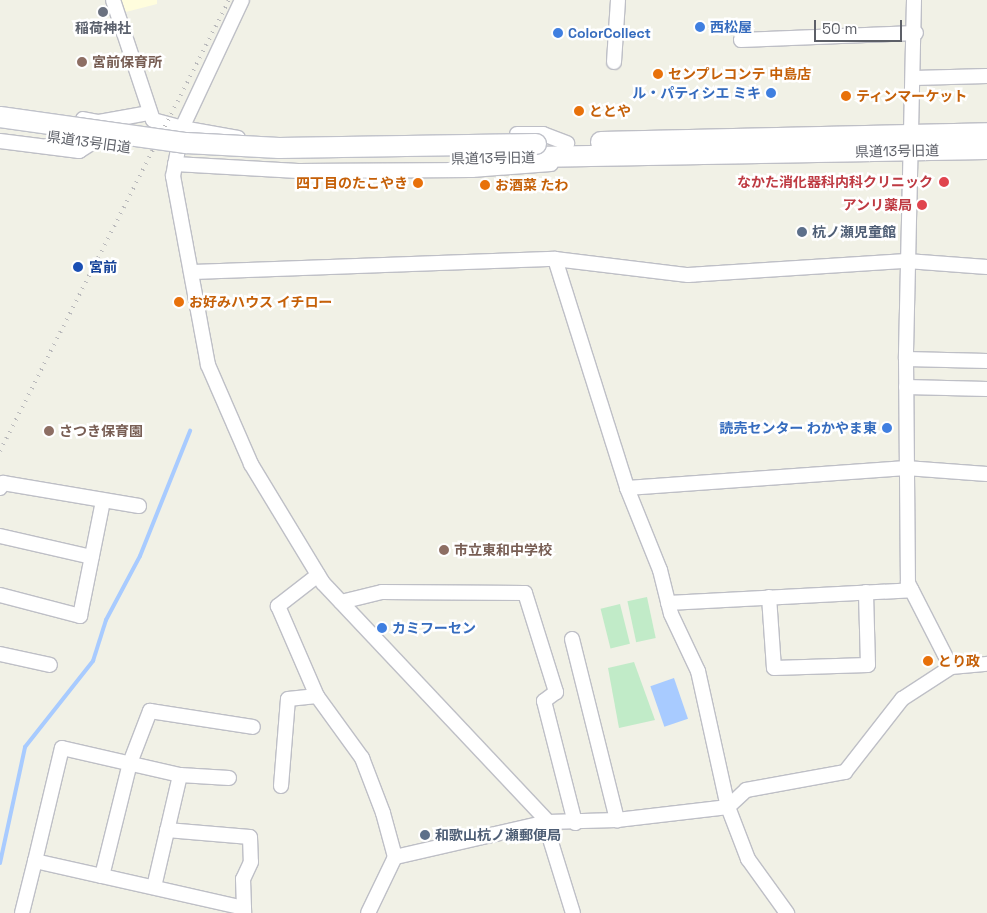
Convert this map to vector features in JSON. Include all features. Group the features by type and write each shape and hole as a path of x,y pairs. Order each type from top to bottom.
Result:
{"street":[{"path":"113,0 149,113 159,124 238,138 298,141 543,134 564,150 547,166 472,170 262,171 175,164"},
{"path":"242,0 182,128 175,164 178,217 193,272 208,366 251,464 318,575 547,824 573,913"},
{"path":"614,62 618,0"},
{"path":"914,0 916,33 909,143 906,359 906,468 912,590 951,667"},
{"path":"741,40 916,33"},
{"path":"914,78 987,76"},
{"path":"0,107 99,122 149,113"},
{"name":"県道13号旧道","path":"0,117 186,142 279,148 564,150 909,143 987,149"},
{"path":"0,140 79,151 95,141 99,122"},
{"name":"県道13号旧道","path":"0,129 186,155 279,161 535,150"},
{"name":"県道13号旧道","path":"909,143 987,133"},
{"path":"193,272 555,259 688,275 907,261 987,267"},
{"path":"555,259 627,488 668,602 698,671 728,807 748,859 787,913"},
{"path":"906,359 987,361"},
{"path":"906,387 987,388"},
{"path":"627,488 906,468 987,474"},
{"path":"0,488 3,483 139,506"},
{"path":"0,595 80,616 103,501"},
{"path":"0,536 92,557"},
{"path":"318,575 278,606 317,696 362,758 395,857 368,913"},
{"path":"668,602 912,590"},
{"path":"341,602 382,592 525,593 556,692 544,701 575,823"},
{"path":"769,597 774,668 868,665 866,592"},
{"path":"572,639 617,820"},
{"path":"0,654 50,665"},
{"path":"395,857 547,824 617,820 728,807 746,790 845,772 902,699 951,667 987,664"},
{"path":"281,786 288,699 317,696"},
{"path":"102,876 130,763 150,711 253,727"},
{"path":"22,913 62,748 180,774 229,778"},
{"path":"154,888 180,774"},
{"path":"35,861 244,910 250,837 167,830"}],"shaded area":[{"path":"118,0 157,0 157,4 122,13"}],"green space":[{"path":"647,597 656,638 636,642 627,601"},
{"path":"620,604 630,644 611,649 601,609"},
{"path":"634,662 655,720 619,728 608,668"}],"water":[{"path":"674,678 688,719 664,727 650,686"}],"waterway":[{"path":"0,863 25,747 93,661 106,620 140,556 190,431"}],"railway":[{"path":"0,451 229,0"}],"place":[{"name":"稲荷神社","path":"103,12"},
{"name":"西松屋","path":"700,27"},
{"name":"ColorCollect","path":"558,33"},
{"name":"宮前保育所","path":"82,62"},
{"name":"センプレコンテ 中島店","path":"658,74"},
{"name":"ル・パティシエ ミキ","path":"771,93"},
{"name":"ティンマーケット","path":"846,96"},
{"name":"ととや","path":"579,111"},
{"name":"なかた消化器科内科クリニック","path":"944,182"},
{"name":"四丁目のたこやき","path":"418,183"},
{"name":"お酒菜 たわ","path":"485,185"},
{"name":"アンリ薬局","path":"922,205"},
{"name":"杭ノ瀬児童館","path":"802,232"},
{"name":"宮前","path":"78,267"},
{"name":"お好みハウス イチロー","path":"179,302"},
{"name":"読売センター わかやま東","path":"887,428"},
{"name":"さつき保育園","path":"49,431"},
{"name":"市立東和中学校","path":"444,550"},
{"name":"カミフーセン","path":"382,628"},
{"name":"とり政","path":"928,661"},
{"name":"和歌山杭ノ瀬郵便局","path":"425,835"}]}
